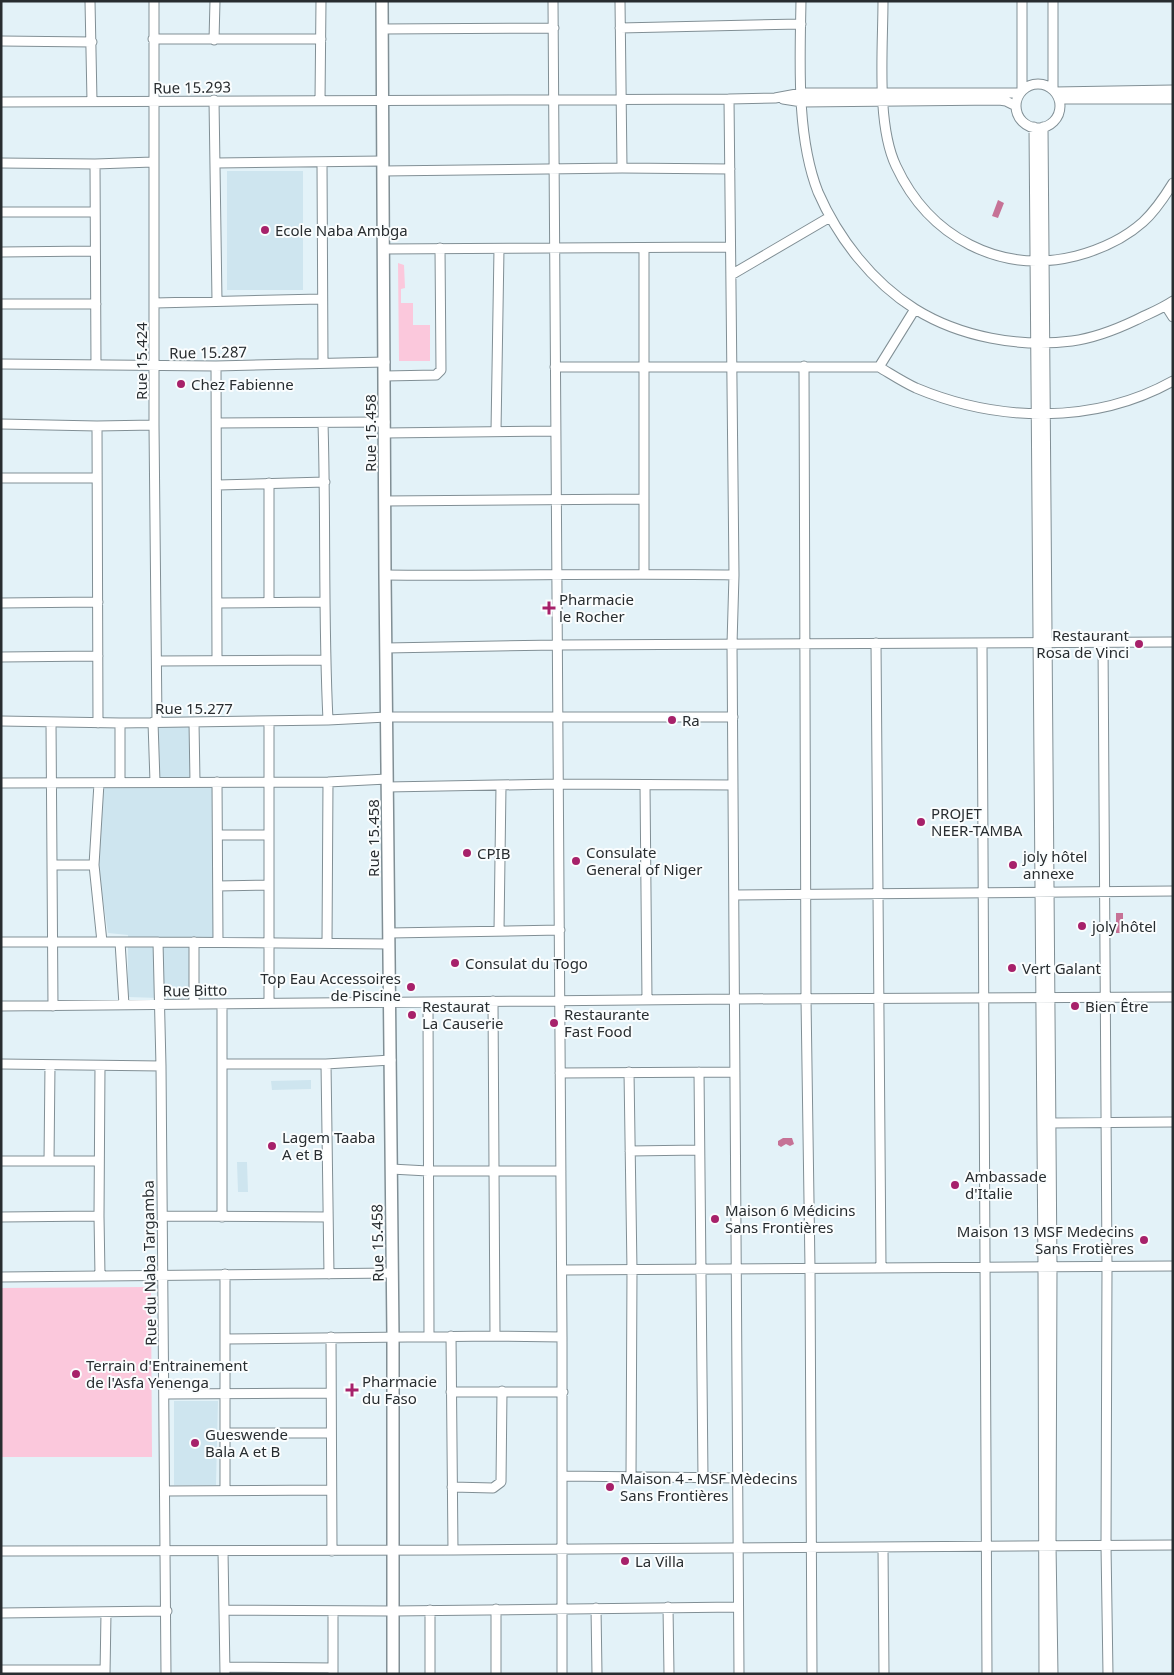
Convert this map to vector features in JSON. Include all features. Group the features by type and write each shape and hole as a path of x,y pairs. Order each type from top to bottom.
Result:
{"main road":[{"name":"Rue 15.458","path":"382,1 385,575 393,1337 393,1674"}],"street":[{"path":"90,1 92,101"},
{"name":"Rue 15.424","path":"154,1 154,425 157,661 155,782"},
{"path":"214,40 215,1"},
{"path":"320,100 321,1"},
{"path":"553,1 563,1392 562,1674"},
{"path":"620,1 622,168"},
{"path":"801,1 803,131 808,161 818,191 830,217 864,265 884,284 915,309 936,320 965,331 995,339 1045,343 1073,341 1098,336 1169,304 1173,317"},
{"path":"883,1 883,97 887,137 896,166 912,194 930,217 950,234 975,248 998,257 1039,262 1067,258 1095,251 1122,238 1144,221 1173,182"},
{"path":"1022,1 1021,92 1016,106 1024,122 1038,127 1053,122 1057,117 1060,105 1056,94 1053,1"},
{"path":"620,28 801,24"},
{"path":"382,29 554,28"},
{"path":"153,40 321,39"},
{"path":"1,41 92,42"},
{"path":"883,97 1021,92 1028,86 1041,84 1056,94 1173,99"},
{"path":"1056,94 1173,90"},
{"path":"883,97 999,100 1016,106"},
{"name":"Rue 15.293","path":"1,102 622,100 883,97"},
{"path":"729,99 734,574 732,644 736,1478 739,1674"},
{"path":"214,100 217,301"},
{"path":"1038,127 1039,262 1035,343 1036,415 1041,497"},
{"path":"1,163 95,164 154,162"},
{"path":"216,163 322,162 383,166 555,169 730,169"},
{"path":"322,162 321,299 323,362"},
{"path":"95,164 96,365"},
{"path":"1,212 94,212"},
{"path":"731,274 830,217"},
{"path":"384,249 730,247"},
{"path":"385,376 436,375 441,370 440,248"},
{"path":"644,248 644,574"},
{"path":"496,431 499,249"},
{"path":"1,252 95,251"},
{"path":"1039,262 1045,343 1041,544 1048,1267"},
{"path":"155,303 321,299"},
{"path":"1,304 96,304"},
{"path":"879,367 915,309"},
{"name":"Rue 15.287","path":"1,364 216,366 385,362"},
{"path":"216,366 218,485 217,660"},
{"path":"804,366 805,895 810,1268 812,1674"},
{"path":"555,367 879,367 914,387 943,398 973,406 1036,415 1090,410 1146,394 1173,382"},
{"path":"217,423 323,423 385,428 556,431"},
{"path":"323,423 325,482 324,602 328,720"},
{"path":"1,424 154,425"},
{"path":"97,426 98,722"},
{"path":"1,478 97,478"},
{"path":"218,485 325,482"},
{"path":"269,483 269,602"},
{"path":"385,501 644,498"},
{"path":"385,575 734,574"},
{"path":"1,603 98,602"},
{"path":"217,603 324,602"},
{"path":"1103,642 1108,1674"},
{"path":"386,648 558,645 1173,642"},
{"path":"876,643 881,1268"},
{"path":"982,643 987,1674"},
{"path":"1,657 98,656"},
{"path":"157,661 325,660"},
{"name":"Rue 15.277","path":"1,721 194,722 387,717 733,717"},
{"path":"269,721 269,1003"},
{"path":"51,722 53,1006"},
{"path":"120,722 120,782"},
{"path":"194,722 194,782"},
{"path":"217,782 218,942"},
{"path":"1,783 328,782 500,786 559,784 733,785"},
{"path":"327,943 328,782"},
{"path":"99,783 94,865 102,942"},
{"path":"645,785 647,1000"},
{"path":"499,930 500,786"},
{"path":"218,835 268,835"},
{"path":"52,866 94,865"},
{"path":"218,886 268,885"},
{"path":"734,895 1173,891"},
{"path":"1,942 327,943 499,930 560,930"},
{"path":"120,942 124,1005"},
{"name":"Rue du Naba Targamba","path":"158,942 165,1394 166,1674"},
{"path":"194,942 194,1004"},
{"name":"Rue Bitto","path":"1,1006 560,1002 806,998 1173,997"},
{"path":"1044,1674 1047,1546 1050,1123 1045,998"},
{"path":"493,1001 495,1336"},
{"path":"428,1002 429,1336"},
{"path":"222,1004 222,1217"},
{"path":"222,1064 326,1064 390,1060"},
{"path":"1,1064 161,1066"},
{"path":"326,1064 329,1274"},
{"path":"49,1161 50,1065"},
{"path":"100,1066 100,1275"},
{"path":"560,1072 735,1072"},
{"path":"629,1072 632,1270 631,1476"},
{"path":"699,1072 702,1478"},
{"path":"1050,1123 1173,1122"},
{"path":"630,1151 699,1150"},
{"path":"1,1161 99,1161"},
{"path":"391,1169 493,1172 560,1171"},
{"path":"1,1216 99,1216"},
{"path":"163,1216 328,1217"},
{"path":"562,1270 1173,1266"},
{"path":"1,1277 392,1273"},
{"path":"225,1490 226,1274"},
{"path":"451,1336 453,1550"},
{"path":"226,1338 495,1336 562,1338"},
{"path":"331,1337 332,1551"},
{"path":"452,1486 493,1488 501,1482 502,1391"},
{"path":"451,1392 563,1392"},
{"path":"165,1394 331,1394"},
{"path":"226,1433 331,1433"},
{"path":"562,1476 736,1478"},
{"path":"166,1492 331,1490"},
{"path":"1,1551 392,1551 1173,1545"},
{"path":"1047,1546 1053,1674"},
{"path":"883,1547 884,1674"},
{"path":"223,1551 225,1671 333,1671 333,1611"},
{"path":"225,1610 392,1611 738,1607"},
{"path":"596,1608 597,1674"},
{"path":"668,1608 669,1674"},
{"path":"496,1609 496,1674"},
{"path":"430,1610 430,1674"},
{"path":"1,1613 167,1611"},
{"path":"1,1670 105,1672 106,1612"}],"shaded area":[{"name":"Ecole Naba Ambga","path":"227,171 303,171 303,290 227,290"},
{"path":"998,200 1004,203 998,218 992,216"},
{"path":"398,263 404,265 405,288 401,289 401,303 413,303 413,325 430,325 430,361 399,361"},
{"path":"199,725 199,787 215,787 217,938 192,938 191,999 128,997 128,935 108,933 98,867 101,788 158,788 157,726"},
{"path":"1116,913 1123,913 1123,933 1116,933"},
{"path":"311,1080 311,1089 272,1090 271,1081"},
{"path":"783,1138 792,1138 794,1144 790,1146 786,1144 781,1147 778,1145 778,1141"},
{"path":"237,1162 247,1162 248,1192 238,1192"},
{"name":"Terrain d'Entrainement de l'Asfa Yenenga","path":"147,1287 151,1290 152,1457 1,1457 1,1288"},
{"name":"Gueswende Bala A et B","path":"174,1401 218,1401 216,1485 174,1485"}],"place":[{"name":"Ecole Naba Ambga","path":"265,230"},
{"name":"Chez Fabienne","path":"181,384"},
{"name":"Pharmacie le Rocher","path":"549,608"},
{"name":"Restaurant Rosa de Vinci","path":"1139,644"},
{"name":"Ra","path":"672,720"},
{"name":"PROJET NEER-TAMBA","path":"921,822"},
{"name":"CPIB","path":"467,853"},
{"name":"Consulate General of Niger","path":"576,861"},
{"name":"joly hôtel annexe","path":"1013,865"},
{"name":"joly hôtel","path":"1082,926"},
{"name":"Consulat du Togo","path":"455,963"},
{"name":"Vert Galant","path":"1012,968"},
{"name":"Top Eau Accessoires de Piscine","path":"411,987"},
{"name":"Bien Être","path":"1075,1006"},
{"name":"Restaurat La Causerie","path":"412,1015"},
{"name":"Restaurante Fast Food","path":"554,1023"},
{"name":"Lagem Taaba A et B","path":"272,1146"},
{"name":"Ambassade d'Italie","path":"955,1185"},
{"name":"Maison 6 Médicins Sans Frontières","path":"715,1219"},
{"name":"Maison 13 MSF Medecins Sans Frotières","path":"1144,1240"},
{"name":"Terrain d'Entrainement de l'Asfa Yenenga","path":"76,1374"},
{"name":"Pharmacie du Faso","path":"352,1390"},
{"name":"Gueswende Bala A et B","path":"195,1443"},
{"name":"Maison 4 - MSF Mèdecins Sans Frontières","path":"610,1487"},
{"name":"La Villa","path":"625,1561"}]}
